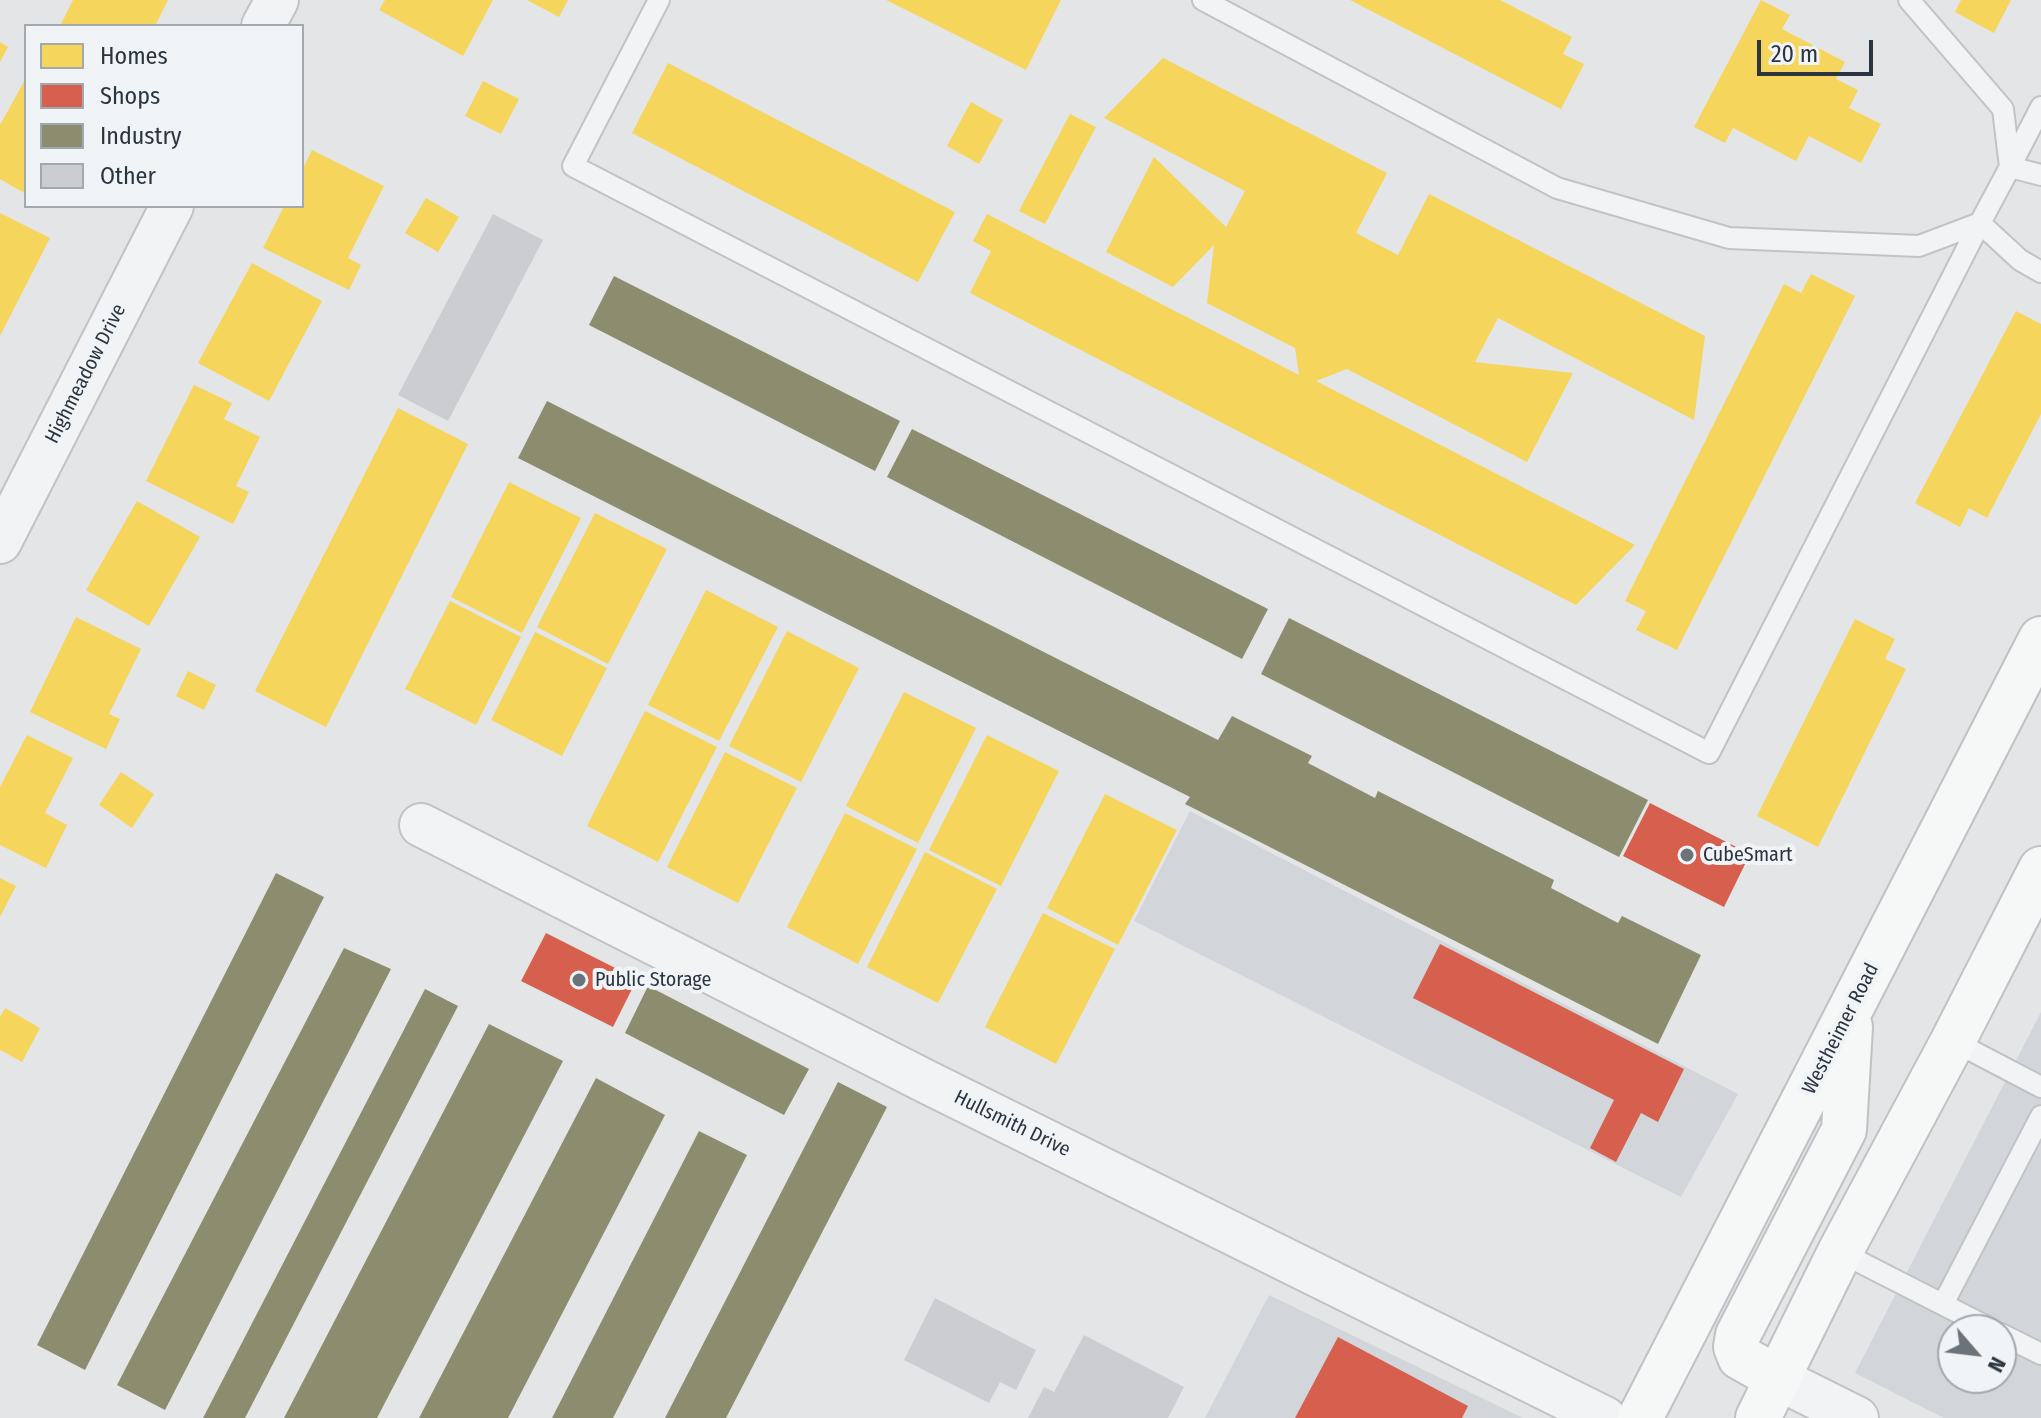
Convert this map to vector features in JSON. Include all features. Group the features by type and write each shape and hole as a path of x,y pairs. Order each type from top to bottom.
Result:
{"main road":[{"name":"Westheimer Road","path":"1640,1418 2041,639"},
{"path":"1758,1418 1840,1252 2038,883"},
{"path":"1779,1379 1740,1357 1736,1347 1738,1335 1844,1130 1851,1009"}],"street":[{"path":"264,24 277,0"},
{"name":"Highmeadow Drive","path":"0,542 171,208"},
{"name":"Hullsmith Drive","path":"421,825 1605,1418"},
{"path":"1779,1379 1857,1418"}],"lane":[{"path":"659,0 573,166 1709,753 2041,107"},
{"path":"1203,0 1557,188 1729,238 1919,246 1980,223"},
{"path":"1909,0 2003,109 2010,167"},
{"path":"2010,167 2041,175"},
{"path":"1980,223 2041,272"},
{"path":"1953,1041 2041,1087"},
{"path":"1943,1304 2041,1116"},
{"path":"1840,1252 1962,1314"},
{"path":"2017,1342 2041,1354"}],"shaded area":[{"path":"1190,811 1738,1094 1681,1197 1134,921"},
{"path":"2041,1012 2041,1418 1944,1418 1855,1373"},
{"path":"1269,1295 1523,1418 1205,1418"}],"building: Homes":[{"path":"73,0 168,0 156,24 61,24"},
{"path":"385,0 493,0 463,56 379,10"},
{"path":"527,0 568,0 559,17"},
{"path":"886,0 1061,0 1026,70"},
{"path":"1350,0 1500,0 1572,37 1563,54 1584,64 1561,109"},
{"path":"1761,0 1790,15 1782,29 1845,62 1836,79 1858,90 1849,108 1881,124 1861,163 1809,136 1796,161 1733,128 1725,143 1694,127"},
{"path":"1961,0 2011,0 1994,33 1955,12"},
{"path":"0,42 8,47 0,62"},
{"path":"1163,58 1387,173 1356,233 1398,255 1429,194 1705,336 1694,420 1498,318 1475,362 1573,373 1527,462 1347,369 1316,381 1635,545 1576,605 970,293 991,251 973,241 987,214 1299,375 1295,348 1207,303 1214,245 1173,287 1106,252 1154,157 1226,227 1245,191 1104,118"},
{"path":"668,63 955,212 918,282 632,133"},
{"path":"483,81 519,99 501,134 465,116"},
{"path":"24,82 24,193 0,179 0,125"},
{"path":"971,102 1003,120 979,164 947,146"},
{"path":"1070,114 1096,127 1045,224 1019,211"},
{"path":"312,150 384,186 348,258 361,265 349,290 263,248 283,208 304,208 304,166"},
{"path":"426,198 459,217 438,252 405,233"},
{"path":"0,213 50,238 0,336"},
{"path":"252,263 322,301 269,401 198,363"},
{"path":"1811,274 1855,296 1677,650 1636,630 1646,611 1625,601 1784,284 1801,293"},
{"path":"2016,311 2041,324 2041,414 1987,518 1969,508 1960,527 1915,503"},
{"path":"194,385 232,403 224,419 260,437 236,486 249,492 233,524 146,481"},
{"path":"398,408 468,444 326,727 255,691"},
{"path":"509,482 581,518 522,633 451,597"},
{"path":"137,501 200,537 149,626 86,590"},
{"path":"595,513 667,549 608,664 537,627"},
{"path":"706,590 778,627 719,741 648,705"},
{"path":"450,601 521,637 476,725 405,689"},
{"path":"76,617 141,649 109,714 120,719 106,749 30,712"},
{"path":"1855,619 1895,639 1885,659 1906,669 1818,847 1757,816"},
{"path":"787,631 859,668 801,782 729,746"},
{"path":"535,632 607,668 562,756 491,720"},
{"path":"188,671 216,685 204,710 176,696"},
{"path":"904,692 976,728 918,843 846,806"},
{"path":"645,711 717,747 658,862 587,826"},
{"path":"27,735 73,758 45,813 67,825 46,868 0,845 0,787"},
{"path":"987,735 1059,771 1001,886 929,850"},
{"path":"725,752 797,788 738,903 667,867"},
{"path":"121,772 154,794 132,828 99,805"},
{"path":"1105,794 1177,830 1118,945 1047,908"},
{"path":"845,813 917,849 858,964 787,927"},
{"path":"925,852 997,889 938,1003 867,967"},
{"path":"0,878 16,886 0,917"},
{"path":"1043,913 1115,949 1056,1064 985,1027"},
{"path":"5,1008 40,1028 22,1062 0,1050 0,1017"}],"building: Shops":[{"name":"CubeSmart","path":"1650,803 1750,854 1724,907 1623,856"},
{"name":"Public Storage","path":"546,933 637,979 613,1027 521,981"},
{"path":"1440,944 1684,1069 1658,1122 1641,1113 1616,1162 1590,1148 1614,1100 1413,998"},
{"path":"1338,1337 1468,1406 1462,1418 1295,1418"}],"building: Industry":[{"path":"614,276 900,421 875,471 589,325"},
{"path":"547,401 1218,740 1232,716 1312,756 1308,763 1375,798 1378,791 1554,880 1551,888 1618,923 1622,916 1701,955 1658,1044 1185,804 1190,797 518,458"},
{"path":"912,429 1268,609 1242,659 887,477"},
{"path":"1289,618 1648,800 1619,857 1261,674"},
{"path":"276,873 324,897 85,1370 37,1345"},
{"path":"344,948 391,969 165,1410 117,1385"},
{"path":"648,986 809,1069 784,1115 625,1033"},
{"path":"425,989 458,1006 245,1418 203,1418"},
{"path":"489,1024 563,1061 377,1418 284,1418"},
{"path":"596,1078 665,1115 508,1418 419,1418"},
{"path":"838,1082 887,1107 726,1418 665,1418"},
{"path":"699,1131 747,1155 613,1418 552,1418"}],"building: Other":[{"path":"493,214 543,240 448,421 398,395"},
{"path":"935,1298 1036,1350 1016,1390 1000,1382 989,1403 904,1360"},
{"path":"1084,1335 1184,1387 1168,1418 1028,1418 1044,1387 1054,1392"}],"place":[{"name":"CubeSmart","path":"1687,855"},
{"name":"Public Storage","path":"579,980"}]}
